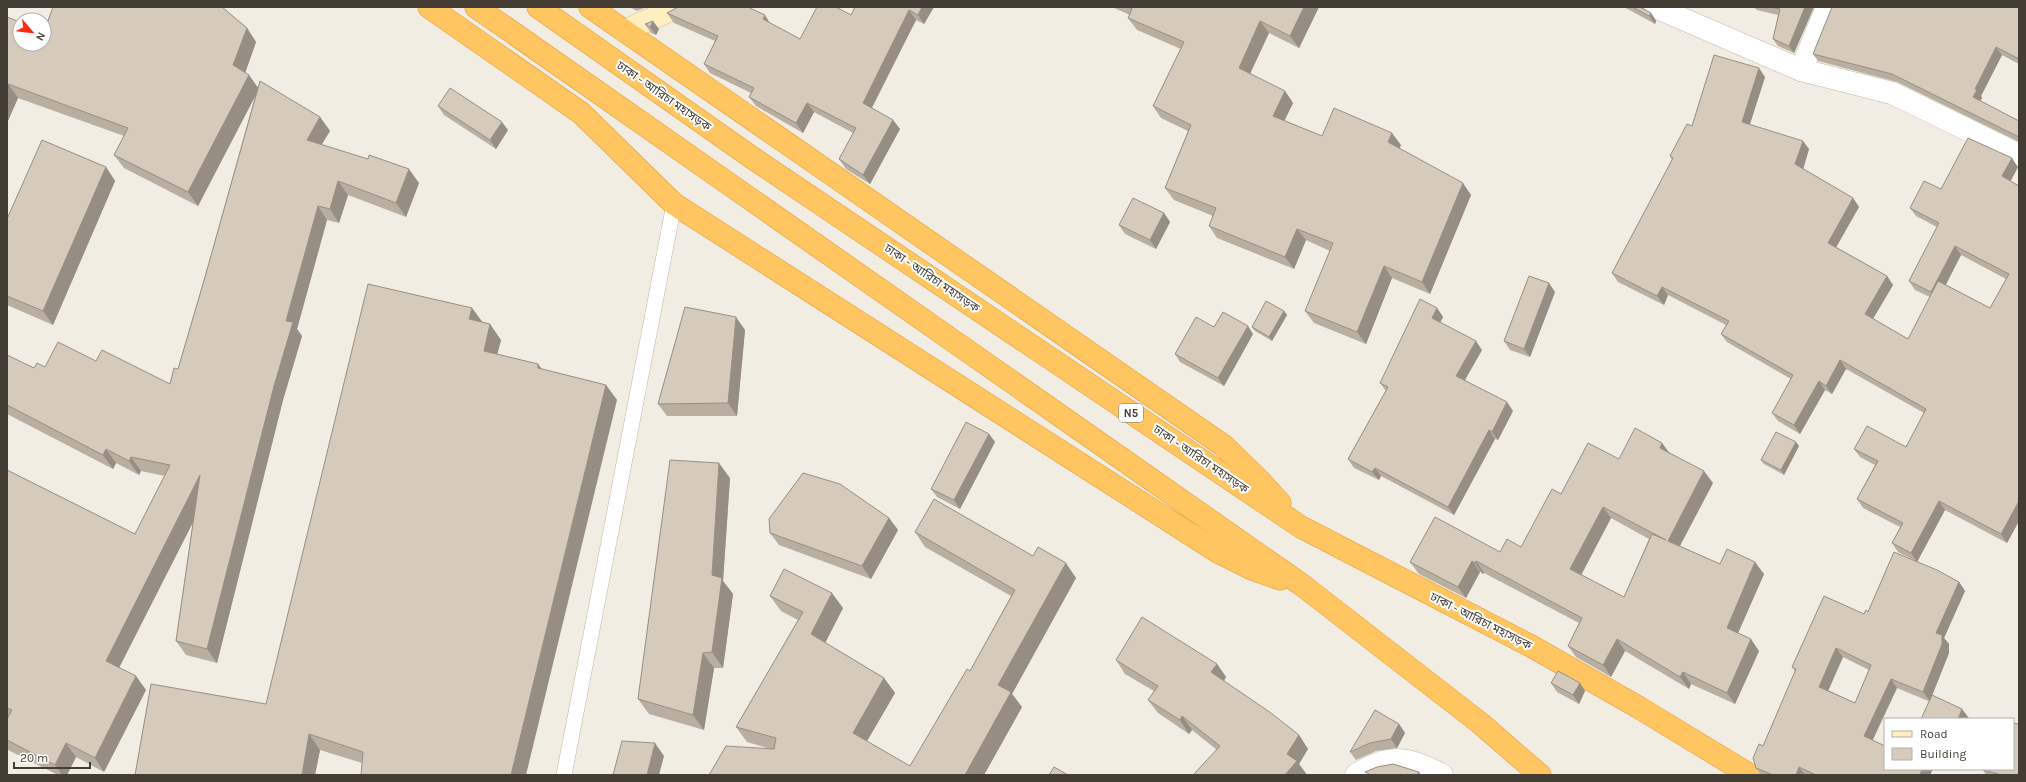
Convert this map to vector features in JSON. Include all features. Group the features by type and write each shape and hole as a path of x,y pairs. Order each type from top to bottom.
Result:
{"highway":[{"path":"429,7 581,113 674,204 1218,552 1276,578 1302,585"},
{"path":"476,7 1302,585 1480,723 1540,775"},
{"name":"ঢাকা - আরিচা মহাসড়ক","path":"538,7 754,159 1301,527 1531,646 1638,707 1750,775"},
{"path":"590,7 1224,446 1260,481 1301,527"},
{"path":"1711,751 1728,775"}],"street":[{"path":"624,31 678,7"},
{"path":"1655,7 1801,70 1892,93 2019,155"},
{"path":"1801,70 1827,7"},
{"path":"1356,775 1371,766 1394,759 1415,762 1442,775"}],"lane":[{"path":"564,775 674,204"}],"building":[{"path":"53,7 222,7 247,28 233,65 249,75 188,192 114,155 128,128 8,84 7,86 7,17 12,19 12,52 52,52 51,12"},
{"path":"678,7 748,7 765,15 763,19 800,39 817,7 836,7 851,15 855,7 922,7 918,15 909,10 863,103 893,120 863,175 839,159 856,128 807,103 796,123 749,97 754,88 704,64 718,36 667,13"},
{"path":"1129,7 1304,7 1290,36 1260,21 1239,68 1285,91 1273,116 1322,136 1334,108 1392,133 1388,142 1463,183 1422,282 1384,266 1357,332 1305,311 1333,243 1297,229 1285,257 1209,226 1216,208 1165,188 1191,125 1153,106 1184,42 1128,18 1132,9"},
{"path":"1633,7 1640,7 1651,13 1649,16"},
{"path":"1771,7 1805,7 1789,46 1773,39 1780,9"},
{"path":"1832,7 2019,7 2019,59 1996,47 1975,89 1977,90 1973,97 2019,121 2019,137 1892,74 1813,54"},
{"path":"653,21 650,27 645,24"},
{"path":"1714,55 1759,68 1742,122 1803,141 1795,164 1853,198 1828,243 1887,276 1865,314 1908,339 1938,281 1990,308 2009,274 1955,246 1931,292 1909,281 1939,223 1910,208 1924,181 1941,189 1968,138 2012,158 2002,176 2019,186 2019,501 2001,534 1939,501 1911,553 1892,543 1903,523 1857,499 1878,461 1854,449 1867,426 1906,447 1926,409 1840,360 1826,386 1819,381 1794,425 1772,413 1793,375 1721,334 1729,321 1662,287 1657,296 1612,273 1673,158 1670,156 1687,124 1692,126"},
{"path":"260,81 320,117 307,140 368,159 369,155 409,169 396,203 338,181 330,209 318,206 286,321 293,322 274,386 207,649 176,641 200,475 106,661 136,676 95,758 66,743 55,765 7,740 7,719 12,710 7,708 7,470 135,534 170,465 131,457 129,461 106,449 103,455 7,405 7,355 34,368 37,363 45,367 58,342 96,361 102,350 170,384 174,368 178,369"},
{"path":"450,88 502,122 490,140 438,106"},
{"path":"42,140 106,167 43,311 7,296 7,219"},
{"path":"1133,198 1164,213 1150,240 1119,225"},
{"path":"1529,276 1549,283 1524,349 1504,341"},
{"path":"368,284 472,308 469,319 490,324 484,351 538,364 538,368 606,385 511,775 361,775 363,752 309,734 302,775 135,775 151,684 266,704"},
{"path":"1420,299 1437,308 1432,318 1476,341 1456,376 1507,402 1492,432 1489,430 1448,507 1375,468 1372,472 1348,459 1388,387 1380,383"},
{"path":"1266,301 1284,311 1269,337 1252,327"},
{"path":"685,307 736,317 728,403 658,404"},
{"path":"1223,312 1248,326 1218,378 1175,354 1196,317 1214,327"},
{"path":"966,422 989,434 954,500 931,489"},
{"path":"1635,428 1662,443 1660,448 1704,471 1668,541 1720,564 1727,549 1755,562 1727,628 1751,639 1727,693 1683,672 1680,677 1617,639 1603,665 1568,646 1582,618 1476,561 1475,563 1472,561 1458,587 1410,562 1435,517 1500,552 1507,539 1521,547 1552,489 1561,494 1588,443 1619,459","holes":["1603,507 1666,540 1652,534 1624,597 1570,569"]},
{"path":"1776,432 1796,442 1781,470 1761,460"},
{"path":"670,460 719,463 712,575 722,578 712,652 703,653 693,715 638,699"},
{"path":"803,473 840,484 889,518 862,566 770,533 769,519"},
{"path":"934,499 1033,556 1038,547 1066,563 998,685 1011,692 965,775 709,775 726,746 774,749 776,738 736,727 803,612 770,596 784,569 832,593 811,634 884,678 853,733 910,766 967,669 970,671 1015,590 915,532"},
{"path":"1894,552 1937,570 1959,582 1936,633 1942,635 1942,644 1923,692 1891,679 1864,736 1884,746 1884,770 1922,770 1920,775 1816,775 1799,767 1796,775 1773,775 1756,768 1753,758 1759,744 1763,746 1796,669 1792,667 1824,596 1864,614 1866,610 1868,612","holes":["1836,648 1871,665 1855,703 1819,687"]},
{"path":"1142,617 1217,664 1211,672 1271,713 1299,735 1287,754 1297,761 1285,775 1193,775 1220,746 1182,716 1180,720 1148,700 1158,686 1116,660"},
{"path":"1558,671 1580,683 1573,695 1551,683"},
{"path":"1932,695 1962,709 1958,718 1921,718"},
{"path":"1375,710 1399,724 1391,739 1370,743 1350,752"},
{"path":"2014,723 2019,724 2019,775 2002,775 1983,770 2014,770"},
{"path":"622,741 655,743 647,775 613,775"},
{"path":"1393,764 1419,772 1417,775 1371,775 1365,772 1377,767"},
{"path":"1054,767 1068,775 1049,775"}]}
